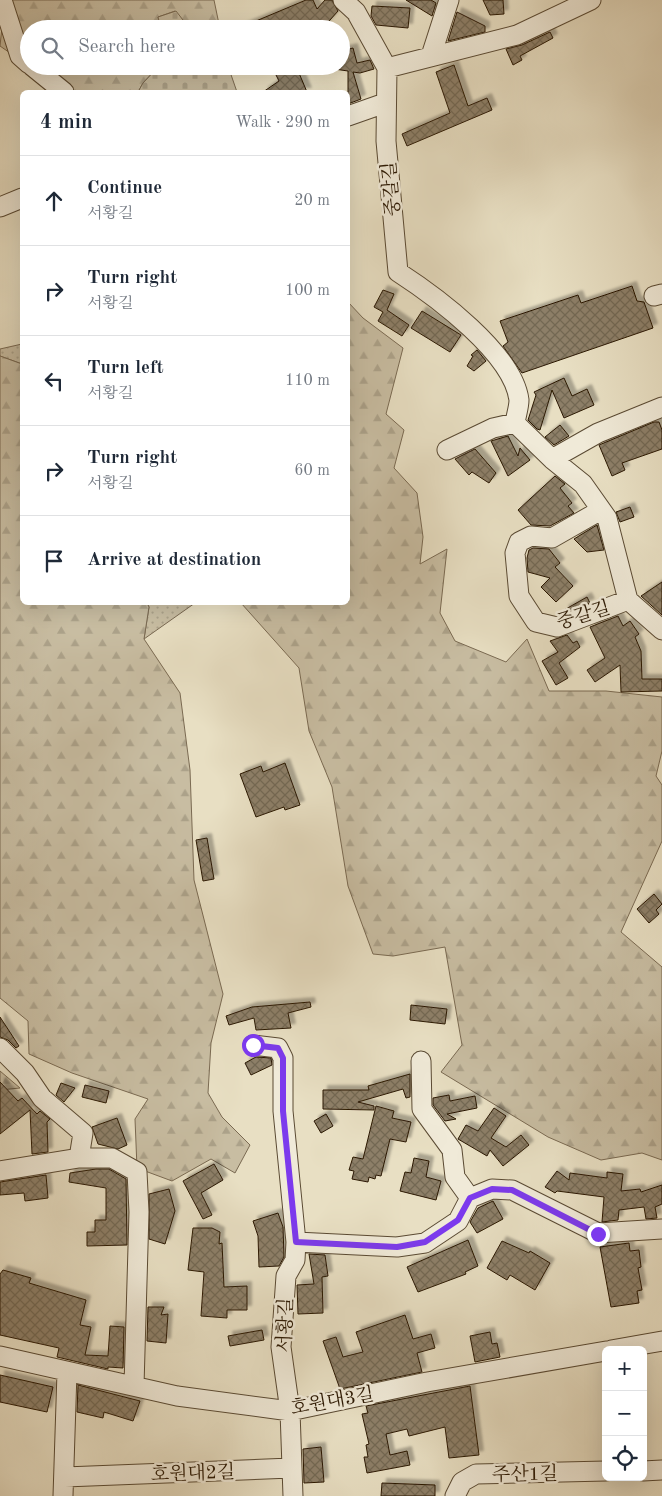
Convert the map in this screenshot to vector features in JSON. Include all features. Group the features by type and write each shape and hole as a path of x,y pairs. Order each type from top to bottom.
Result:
{"street":[{"path":"2,0 20,56"},
{"path":"343,0 356,12 388,68 517,35 591,0"},
{"path":"432,56 449,0"},
{"name":"중갈길","path":"388,68 385,103 386,141 398,272 432,294 488,344 509,376 519,400 515,423 552,459 583,484 607,518 628,600 662,629"},
{"path":"43,75 62,90"},
{"path":"350,115 385,103"},
{"path":"0,207 20,199"},
{"path":"552,459 598,434 662,407"},
{"path":"447,450 493,428 515,423"},
{"name":"중갈길","path":"601,510 552,538 531,536 519,542 515,553 519,596 536,622 557,626 628,600"},
{"name":"서황길","path":"253,1045 278,1048 283,1058 283,1111 296,1242 295,1260 286,1276 282,1347 290,1411"},
{"path":"0,1048 24,1073 42,1098 83,1133 79,1158"},
{"path":"421,1061 422,1108 452,1150 455,1177 470,1198"},
{"path":"0,1171 79,1158 112,1158 136,1172 139,1212 134,1386"},
{"path":"296,1242 397,1247 425,1242 458,1220 470,1198 492,1189 512,1190 598,1234 662,1229"},
{"path":"634,1346 662,1341"},
{"name":"호원대3길","path":"0,1356 177,1396 290,1411 427,1382 602,1352"},
{"path":"63,1496 67,1372"},
{"path":"290,1411 293,1496"},
{"name":"호원대2길","path":"64,1477 291,1468"},
{"path":"647,1470 662,1470"},
{"name":"주산1길","path":"455,1496 462,1482 476,1474 602,1471"}],"green space":[{"path":"0,0 214,0 218,20 182,20 175,11 158,17 159,20 20,20 20,60 0,46 3,17"},
{"path":"176,11 183,20 159,20 158,17"},
{"path":"42,75 151,75 139,90 63,90"},
{"path":"151,75 231,75 236,90 139,90"},
{"path":"350,304 363,318 403,348 386,414 404,430 394,468 417,493 423,537 420,564 447,549 440,613 455,641 506,662 527,639 549,691 606,691 662,697 662,751 656,776 662,785 662,841 621,932 662,967 662,1160 642,1153 601,1160 548,1137 441,1072 462,1045 445,947 393,956 373,954 348,886 332,787 309,731 299,668 243,605 350,605"},
{"path":"20,344 20,363 0,356 0,349"},
{"path":"0,356 20,363 20,605 148,605 144,639 180,693 190,770 194,880 223,994 211,1043 208,1093 222,1117 250,1145 235,1173 211,1159 172,1181 137,1168 135,1119 148,1099 72,1073 29,1054 28,1021 0,998"},
{"path":"148,605 192,605 144,639"},
{"path":"0,1071 20,1088 0,1090"}],"building":[{"path":"306,0 313,0 317,9 325,0 332,0 338,11 330,20 258,20"},
{"path":"406,0 431,0 436,3 432,16"},
{"path":"483,0 503,0 504,14 490,15"},
{"path":"372,6 410,8 408,28 376,25 371,16"},
{"path":"457,12 485,26 485,32 448,41"},
{"path":"550,32 553,38 520,56 522,60 513,65 506,49 522,45"},
{"path":"353,48 357,63 370,60 374,69 360,73 353,72 361,99 350,103 348,75 350,75 350,49"},
{"path":"454,65 468,106 487,98 492,110 407,146 402,134 450,113 436,72"},
{"path":"276,75 300,75 306,90 266,90 279,81"},
{"path":"632,286 637,301 644,302 653,328 522,373 503,346 508,342 500,321 578,295 581,303"},
{"path":"383,290 394,294 387,310 409,325 402,336 378,321 383,312 374,307"},
{"path":"422,311 461,335 450,352 411,328"},
{"path":"477,350 486,361 474,371 467,366 473,356 471,355"},
{"path":"564,378 572,396 587,389 594,405 564,418 552,390 540,430 537,429 528,420 536,395 534,392"},
{"path":"654,422 659,422 662,430 662,449 622,463 625,470 612,476 599,445"},
{"path":"560,425 569,436 554,445 545,437"},
{"path":"508,436 518,456 520,448 530,460 508,476 491,441"},
{"path":"475,449 496,473 489,483 472,472 469,475 455,459"},
{"path":"555,476 565,484 560,488 572,503 568,506 574,513 550,526 531,525 518,510"},
{"path":"630,507 634,517 620,522 616,512"},
{"path":"597,525 604,550 587,552 574,539"},
{"path":"533,548 549,549 560,563 555,567 573,586 556,602 541,587 550,578 528,572 527,558 529,550"},
{"path":"662,582 662,615 641,596"},
{"path":"587,597 590,603 565,612 564,610"},
{"path":"618,616 623,626 630,621 639,634 635,637 641,651 642,679 662,679 662,691 621,692 620,665 595,682 587,670 605,658 590,627"},
{"path":"567,635 573,643 577,641 580,647 559,663 568,678 556,685 542,661 558,652 550,641"},
{"path":"285,763 300,805 285,810 284,807 256,817 240,774 261,766 263,772"},
{"path":"207,838 214,879 203,881 196,840"},
{"path":"654,894 662,904 656,910 659,914 649,923 637,909"},
{"path":"310,1002 311,1007 288,1013 291,1028 256,1030 254,1018 229,1025 226,1016 252,1007"},
{"path":"411,1005 447,1009 445,1024 410,1020"},
{"path":"0,1017 19,1046 16,1048 8,1040 0,1037"},
{"path":"256,1057 271,1058 272,1065 251,1075 245,1063"},
{"path":"410,1074 410,1097 406,1098 403,1089 358,1102 374,1106 374,1110 323,1109 323,1090 369,1090 368,1086"},
{"path":"0,1082 18,1101 22,1098 37,1114 40,1111 50,1119 47,1122 48,1152 32,1154 30,1110 0,1134"},
{"path":"61,1083 75,1088 64,1102 56,1095"},
{"path":"85,1085 109,1091 106,1103 82,1097"},
{"path":"449,1095 450,1101 475,1096 477,1108 447,1114 456,1119 445,1121 433,1105 433,1098"},
{"path":"376,1106 394,1111 392,1118 411,1122 406,1142 390,1139 381,1176 376,1175 375,1179 369,1177 368,1182 352,1179 354,1171 349,1170 353,1157 363,1159"},
{"path":"494,1108 506,1116 491,1138 506,1147 521,1135 529,1145 503,1166 490,1150 487,1156 458,1139 466,1125 478,1131"},
{"path":"326,1114 333,1126 321,1133 314,1121"},
{"path":"117,1118 127,1145 118,1149 98,1144 92,1127"},
{"path":"414,1158 429,1161 426,1177 441,1181 436,1200 400,1191 405,1172 411,1173"},
{"path":"214,1164 223,1180 201,1193 212,1215 203,1219 183,1181"},
{"path":"109,1169 126,1179 127,1245 87,1246 87,1232 95,1232 95,1220 106,1220 106,1188 69,1182 70,1173"},
{"path":"557,1171 569,1180 570,1173 607,1178 607,1172 623,1174 621,1191 640,1189 641,1192 662,1185 662,1204 655,1207 657,1218 646,1219 644,1207 619,1210 618,1220 602,1222 604,1197 557,1191 555,1193 545,1187"},
{"path":"46,1175 48,1198 25,1201 24,1193 0,1195 0,1182"},
{"path":"169,1189 175,1211 165,1244 149,1239 149,1194"},
{"path":"493,1201 503,1219 477,1233 470,1222 478,1208"},
{"path":"278,1213 283,1227 284,1257 279,1266 259,1267 258,1236 253,1221"},
{"path":"193,1228 212,1228 220,1232 219,1244 222,1243 224,1287 247,1286 247,1310 227,1310 227,1318 201,1316 204,1272 188,1270"},
{"path":"468,1240 478,1266 465,1272 466,1274 418,1292 407,1267"},
{"path":"502,1241 529,1253 530,1251 550,1263 535,1290 510,1275 507,1280 487,1268"},
{"path":"629,1243 630,1251 639,1250 641,1267 638,1268 642,1290 637,1291 639,1303 611,1307 600,1247"},
{"path":"309,1254 325,1255 328,1276 322,1277 323,1313 298,1314 297,1285 314,1284"},
{"path":"3,1270 31,1278 29,1283 86,1300 80,1325 91,1327 85,1355 108,1356 110,1326 124,1327 123,1368 108,1367 108,1369 57,1357 59,1348 0,1335 0,1274"},
{"path":"148,1307 164,1307 161,1315 168,1314 166,1343 147,1341"},
{"path":"405,1315 413,1339 431,1334 435,1348 417,1353 422,1372 340,1389 323,1341 336,1337 343,1357 363,1352 356,1332"},
{"path":"262,1330 264,1340 230,1346 228,1336"},
{"path":"490,1332 492,1344 497,1343 500,1357 475,1362 470,1336"},
{"path":"0,1375 53,1387 47,1412 0,1402"},
{"path":"78,1385 140,1401 133,1421 104,1412 103,1418 77,1412"},
{"path":"470,1386 479,1455 449,1458 445,1427 409,1436 407,1429 386,1434 390,1455 407,1451 410,1465 367,1473 364,1457 368,1457 366,1445 369,1444 362,1414 368,1413 366,1406"},
{"path":"321,1447 324,1482 304,1483 303,1449"},
{"path":"382,1483 435,1485 435,1496 381,1496"}],"route":[{"path":"253,1045 278,1048 283,1058 283,1111 296,1242 338,1242 397,1247 425,1242 458,1220 470,1198 492,1189 512,1190 598,1234"}]}
